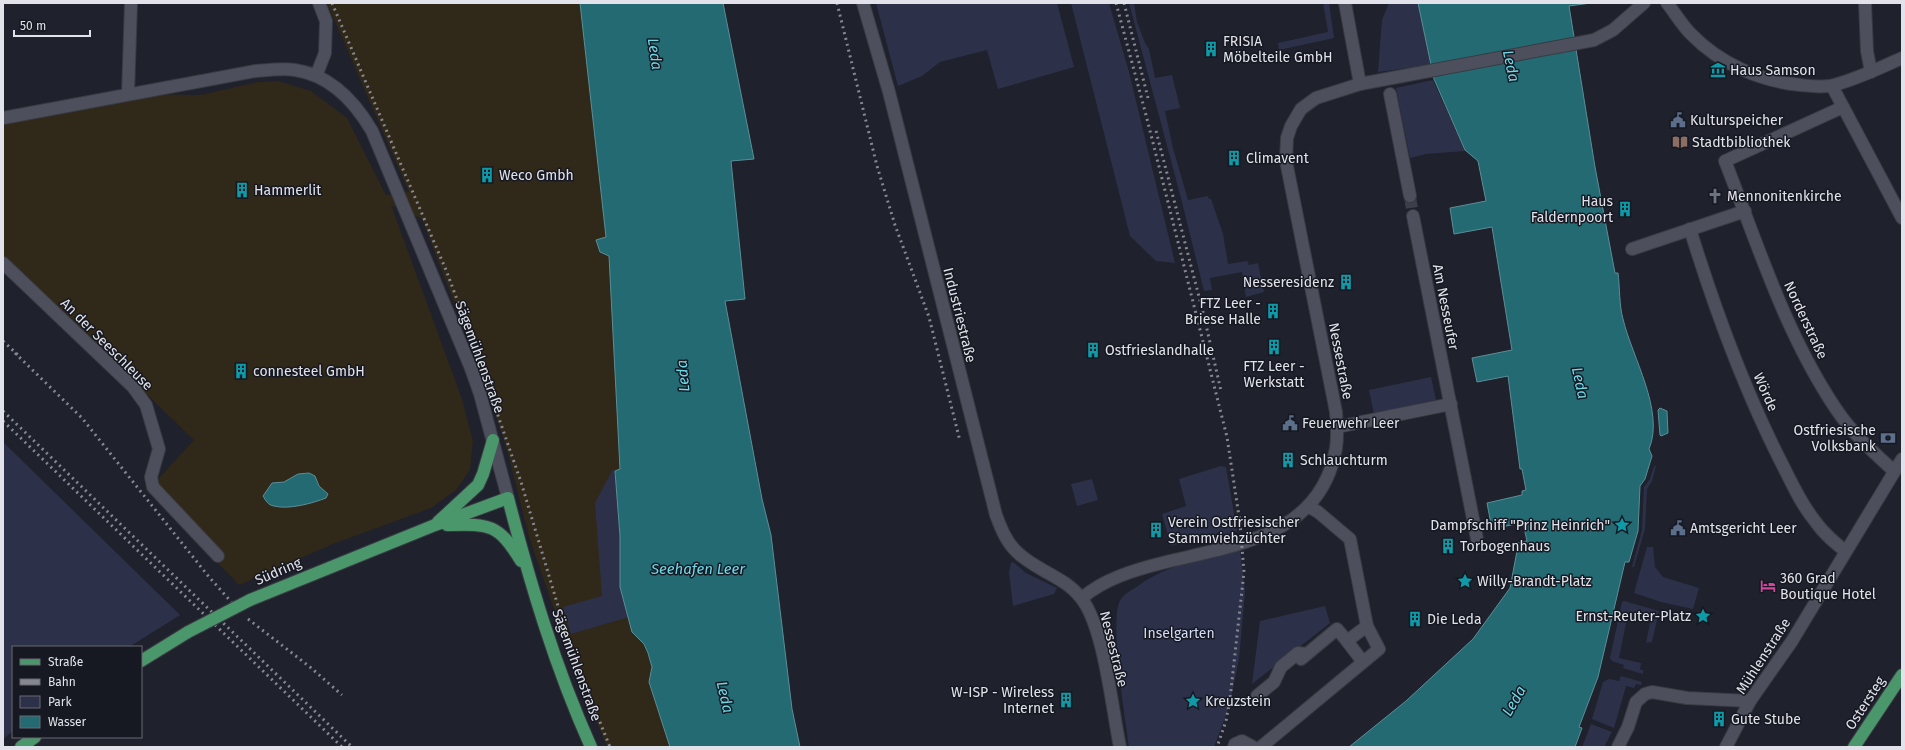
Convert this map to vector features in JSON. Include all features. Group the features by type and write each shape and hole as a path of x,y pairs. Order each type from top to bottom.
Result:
{"main road":[{"path":"435,525 478,485 483,474 493,440"},
{"name":"Südring","path":"142,660 188,632 250,600 435,525 508,498"},
{"name":"Sägemühlenstraße","path":"508,498 527,572 563,679 592,747"},
{"name":"Südring","path":"435,525 481,524 490,527 503,535 527,572"},
{"name":"Ostersteg","path":"1854,747 1902,675"},
{"path":"21,747 34,738"}],"street":[{"path":"128,94 131,3"},
{"path":"3,118 256,71 296,70 316,76 325,53 326,22 319,3"},
{"name":"Industriestraße","path":"863,3 889,92 996,515 1005,536 1017,552 1028,561 1067,583 1082,598"},
{"path":"1345,3 1360,84"},
{"name":"Nessestraße","path":"1120,747 1094,621 1082,598 1088,593 1122,575 1243,543 1282,528 1308,506 1321,489 1332,466 1336,446 1336,412 1286,161 1288,131 1295,117 1316,98 1360,84 1579,43 1603,37 1644,3"},
{"path":"1667,3 1699,41 1722,59 1762,78 1782,83 1832,86 1871,72 1902,58"},
{"path":"1865,3 1867,51 1871,72"},
{"name":"Sägemühlenstraße","path":"316,76 336,87 351,100 362,114 372,131 470,366 493,440 508,498"},
{"path":"1832,86 1902,218"},
{"path":"1390,94 1410,196"},
{"name":"Norderstraße","path":"1843,107 1725,161 1779,300 1814,371 1836,409 1853,431 1894,471"},
{"path":"1632,249 1745,211"},
{"name":"Am Nesseufer","path":"1413,216 1477,539"},
{"name":"Wörde","path":"1690,229 1703,272 1732,353 1772,444 1813,520 1824,533 1845,551"},
{"name":"An der Seeschleuse","path":"3,263 134,387 146,405 159,449 151,477 153,487 218,556"},
{"path":"1337,427 1451,404"},
{"name":"Mühlenstraße","path":"1726,747 1750,701 1792,641 1902,459"},
{"path":"1261,747 1379,649 1367,626 1350,539 1338,527 1308,506"},
{"path":"1347,641 1367,626"},
{"path":"1257,696 1274,682 1281,667 1298,653 1303,657 1337,629 1364,662"},
{"path":"1618,747 1628,727 1636,702 1641,696 1652,692 1697,698 1750,701"},
{"path":"1234,747 1235,744 1242,741 1253,747"}],"shaded area":[{"path":"327,3 580,3 606,237 596,240 600,252 609,255 620,469 615,471 620,536 632,632 644,644 648,653 652,667 649,682 670,747 607,747 572,661 529,537 509,457 490,396 422,219 391,205 462,399 473,441 470,470 456,490 431,508 333,544 239,585 148,490 194,440 3,256 3,124 128,94 200,95 258,82 278,81 311,91 347,118 386,195 409,192"}],"green space":[{"path":"876,3 1057,3 1074,67 998,89 987,50 940,62 922,76 898,86"},
{"path":"1071,3 1109,3 1129,72 1175,263 1156,261 1130,236"},
{"path":"1129,3 1134,3 1137,22 1145,43 1149,49 1155,78 1172,75 1180,108 1165,111 1173,148 1188,200 1208,196 1209,199 1211,199 1223,234 1228,264 1247,261 1249,265 1258,263 1264,292 1246,297 1242,272 1210,278 1212,290 1204,291"},
{"path":"1323,3 1329,3 1334,38 1279,50 1278,43 1328,32"},
{"path":"1389,3 1418,3 1431,65 1378,72 1382,20"},
{"path":"1433,80 1465,151 1426,154 1410,158 1396,88"},
{"path":"1431,377 1436,400 1374,414 1369,390"},
{"path":"3,442 180,615 131,646 12,646 12,732 3,739"},
{"path":"1221,466 1226,467 1237,531 1208,540 1207,535 1171,546 1162,514 1186,506 1179,479"},
{"path":"1654,466 1656,466 1652,481 1647,489 1645,529 1634,567 1632,567 1642,530 1644,487 1650,479"},
{"path":"613,469 615,471 620,536 620,587 629,617 571,634 563,607 602,596 595,503"},
{"path":"1092,479 1098,500 1077,506 1071,484"},
{"path":"1647,547 1653,547 1655,567 1663,577 1699,588 1693,609 1661,602 1634,593"},
{"name":"Inselgarten","path":"1240,549 1245,592 1239,659 1229,707 1214,747 1129,747 1117,647 1117,609 1121,599 1124,595 1162,572 1200,559"},
{"path":"1013,562 1026,573 1057,588 1054,594 1013,606 1009,572 1011,563"},
{"path":"1624,601 1659,611 1652,642 1646,643 1651,618 1628,613 1619,658 1641,663 1640,670 1643,670 1643,674 1623,668 1624,665 1612,661 1610,658 1622,602"},
{"path":"1325,606 1330,623 1252,684 1260,621"},
{"path":"1621,676 1642,682 1641,685 1636,684 1634,688 1626,686 1614,728 1592,719 1603,682 1609,679 1619,681"},
{"path":"1591,724 1612,732 1604,747 1582,747"}],"water":[{"name":"Seehafen Leer","path":"580,3 723,3 754,159 731,161 745,299 725,301 762,499 771,535 792,709 800,747 670,747 649,682 652,667 648,653 644,644 632,632 620,587 620,536 615,471 620,469 609,256 600,252 596,240 606,237"},
{"name":"Leda","path":"1418,3 1591,3 1569,6 1595,167 1615,273 1618,273 1622,314 1627,334 1650,401 1653,418 1653,434 1649,449 1652,456 1645,479 1640,486 1638,531 1629,562 1625,562 1598,677 1579,727 1582,728 1575,747 1349,747 1406,701 1473,639 1510,588 1517,551 1513,549 1512,544 1527,541 1523,523 1495,528 1494,523 1491,524 1487,503 1522,495 1522,491 1526,490 1522,469 1520,469 1508,376 1477,382 1472,358 1512,350 1492,227 1454,234 1450,208 1486,201 1478,161 1465,150 1434,79"},
{"path":"1660,408 1667,411 1668,433 1661,436 1658,410"},
{"path":"309,473 315,476 319,486 328,494 326,498 301,505 280,507 270,505 263,496 272,483 284,482 298,474"}],"tunnel":[{"path":"1410,196 1413,216"}],"railway":[{"path":"332,3 446,270 467,326 521,482 572,653 610,747"},
{"path":"837,3 877,166 895,225 929,317 960,441"},
{"path":"1116,3 1146,115 1227,437 1240,523 1244,572 1230,699 1226,721 1217,747"},
{"path":"1124,3 1148,98"},
{"path":"1156,131 1204,316 1221,391"},
{"path":"3,341 19,356"},
{"path":"15,353 82,418 209,577 234,605"},
{"path":"3,411 352,747"},
{"path":"3,421 342,747"},
{"path":"248,619 310,667 342,695"}],"place":[{"name":"FRISIA Möbelteile GmbH","path":"1211,49"},
{"name":"Haus Samson","path":"1718,70"},
{"name":"Kulturspeicher","path":"1678,120"},
{"name":"Stadtbibliothek","path":"1680,142"},
{"name":"Climavent","path":"1234,158"},
{"name":"Weco Gmbh","path":"487,175"},
{"name":"Hammerlit","path":"242,190"},
{"name":"Mennonitenkirche","path":"1715,196"},
{"name":"Haus Faldernpoort","path":"1625,209"},
{"name":"Nesseresidenz","path":"1346,282"},
{"name":"FTZ Leer - Briese Halle","path":"1273,311"},
{"name":"FTZ Leer - Werkstatt","path":"1274,347"},
{"name":"Ostfrieslandhalle","path":"1093,350"},
{"name":"connesteel GmbH","path":"241,371"},
{"name":"Feuerwehr Leer","path":"1290,423"},
{"name":"Ostfriesische Volksbank","path":"1888,438"},
{"name":"Schlauchturm","path":"1288,460"},
{"name":"Dampfschiff \"Prinz Heinrich\"","path":"1622,525"},
{"name":"Amtsgericht Leer","path":"1678,528"},
{"name":"Verein Ostfriesischer Stammviehzüchter","path":"1156,530"},
{"name":"Torbogenhaus","path":"1448,546"},
{"name":"Willy-Brandt-Platz","path":"1465,581"},
{"name":"360 Grad Boutique Hotel","path":"1768,586"},
{"name":"Ernst-Reuter-Platz","path":"1703,616"},
{"name":"Die Leda","path":"1415,619"},
{"name":"W-ISP - Wireless Internet","path":"1066,700"},
{"name":"Kreuzstein","path":"1193,701"},
{"name":"Gute Stube","path":"1719,719"}]}
